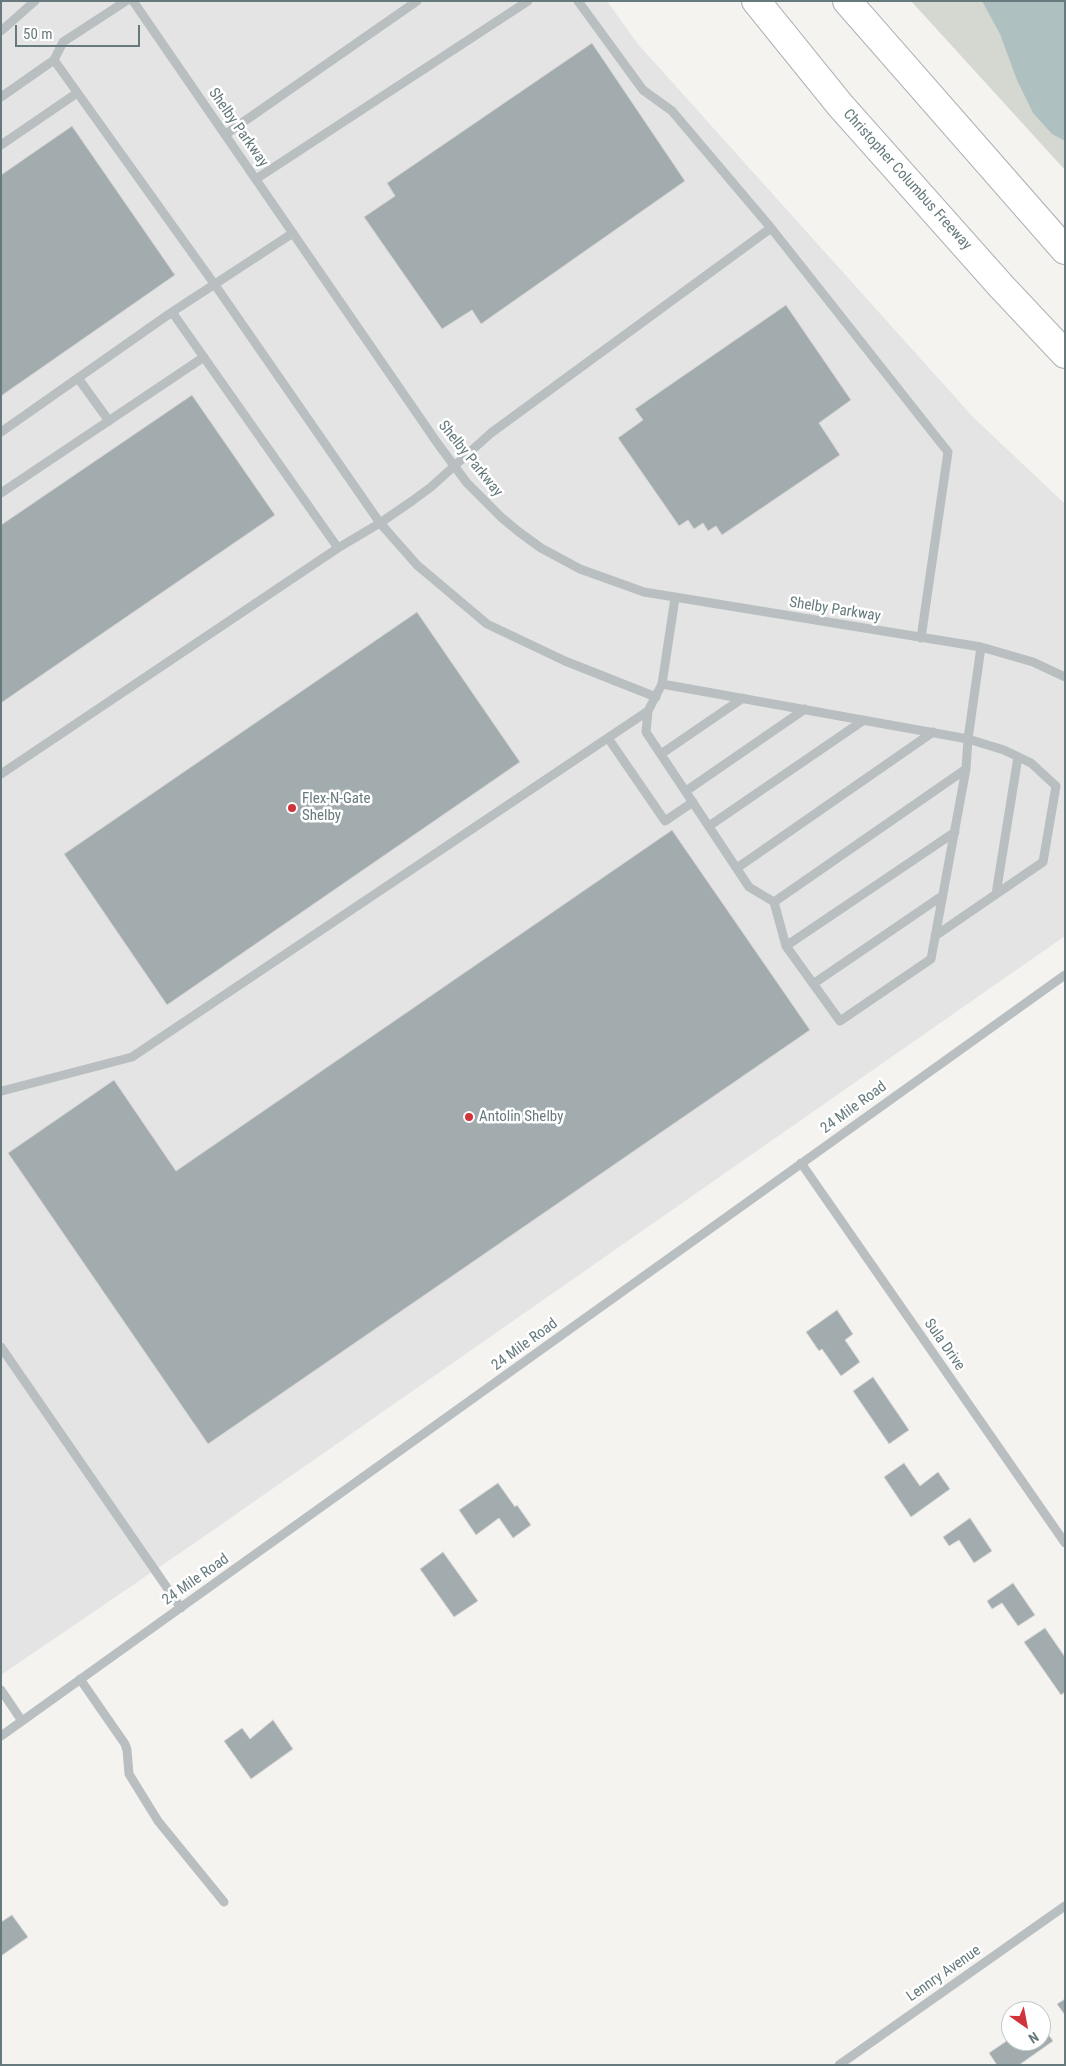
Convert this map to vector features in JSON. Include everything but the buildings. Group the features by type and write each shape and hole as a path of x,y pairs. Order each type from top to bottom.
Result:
{"highway":[{"name":"Christopher Columbus Freeway","path":"756,1 840,105 1001,286 1065,354"},
{"path":"847,1 1065,250"}],"street":[{"path":"1,97 54,60 63,42 126,1"},
{"name":"Shelby Parkway","path":"133,1 454,466 467,483 501,517 548,552 602,578 644,592 981,647 1016,656 1065,677"},
{"path":"226,134 418,1"},
{"path":"256,179 528,1"},
{"path":"578,1 643,90 672,112 770,228 948,452 921,638"},
{"path":"1,30 29,3"},
{"path":"54,60 215,285 380,523 417,565 487,624 565,661 656,697"},
{"path":"1,145 78,93"},
{"path":"1,774 338,548 380,523 431,487 491,433 770,228"},
{"path":"1,432 172,312 293,232"},
{"path":"172,312 338,548"},
{"path":"1,493 204,357"},
{"path":"78,378 109,421"},
{"path":"675,598 662,684 648,711 646,732 750,887 774,902 786,946 840,1022 931,958 966,769 968,739 981,647"},
{"path":"662,684 968,739 1031,763 1056,786 1043,862 935,936"},
{"path":"661,754 743,698"},
{"path":"686,791 805,710"},
{"path":"1,1090 132,1058 648,711"},
{"path":"709,826 864,720"},
{"path":"737,868 933,732"},
{"path":"608,738 665,821 693,802"},
{"path":"996,894 1018,757"},
{"path":"774,902 966,769"},
{"path":"786,946 955,832"},
{"path":"813,984 942,896"},
{"name":"24 Mile Road","path":"1,1736 1065,975"},
{"name":"Sula Drive","path":"801,1163 1065,1543"},
{"path":"1,1347 181,1608"},
{"path":"80,1679 125,1744 128,1750 129,1774 158,1821 224,1902"},
{"path":"1,1690 22,1721"},
{"name":"Lennry Avenue","path":"839,2065 1065,1906"}],"shaded area":[{"path":"1,1 607,1 637,43 973,417 1065,504 1065,936 199,1540 1,1675"},
{"path":"911,1 1065,1 1065,170"},
{"path":"982,1 1065,1 1065,141 1052,134 1033,113 1017,80 1000,34"}],"place":[{"name":"Flex-N-Gate Shelby","path":"292,808"},
{"name":"Antolin Shelby","path":"469,1117"}]}
